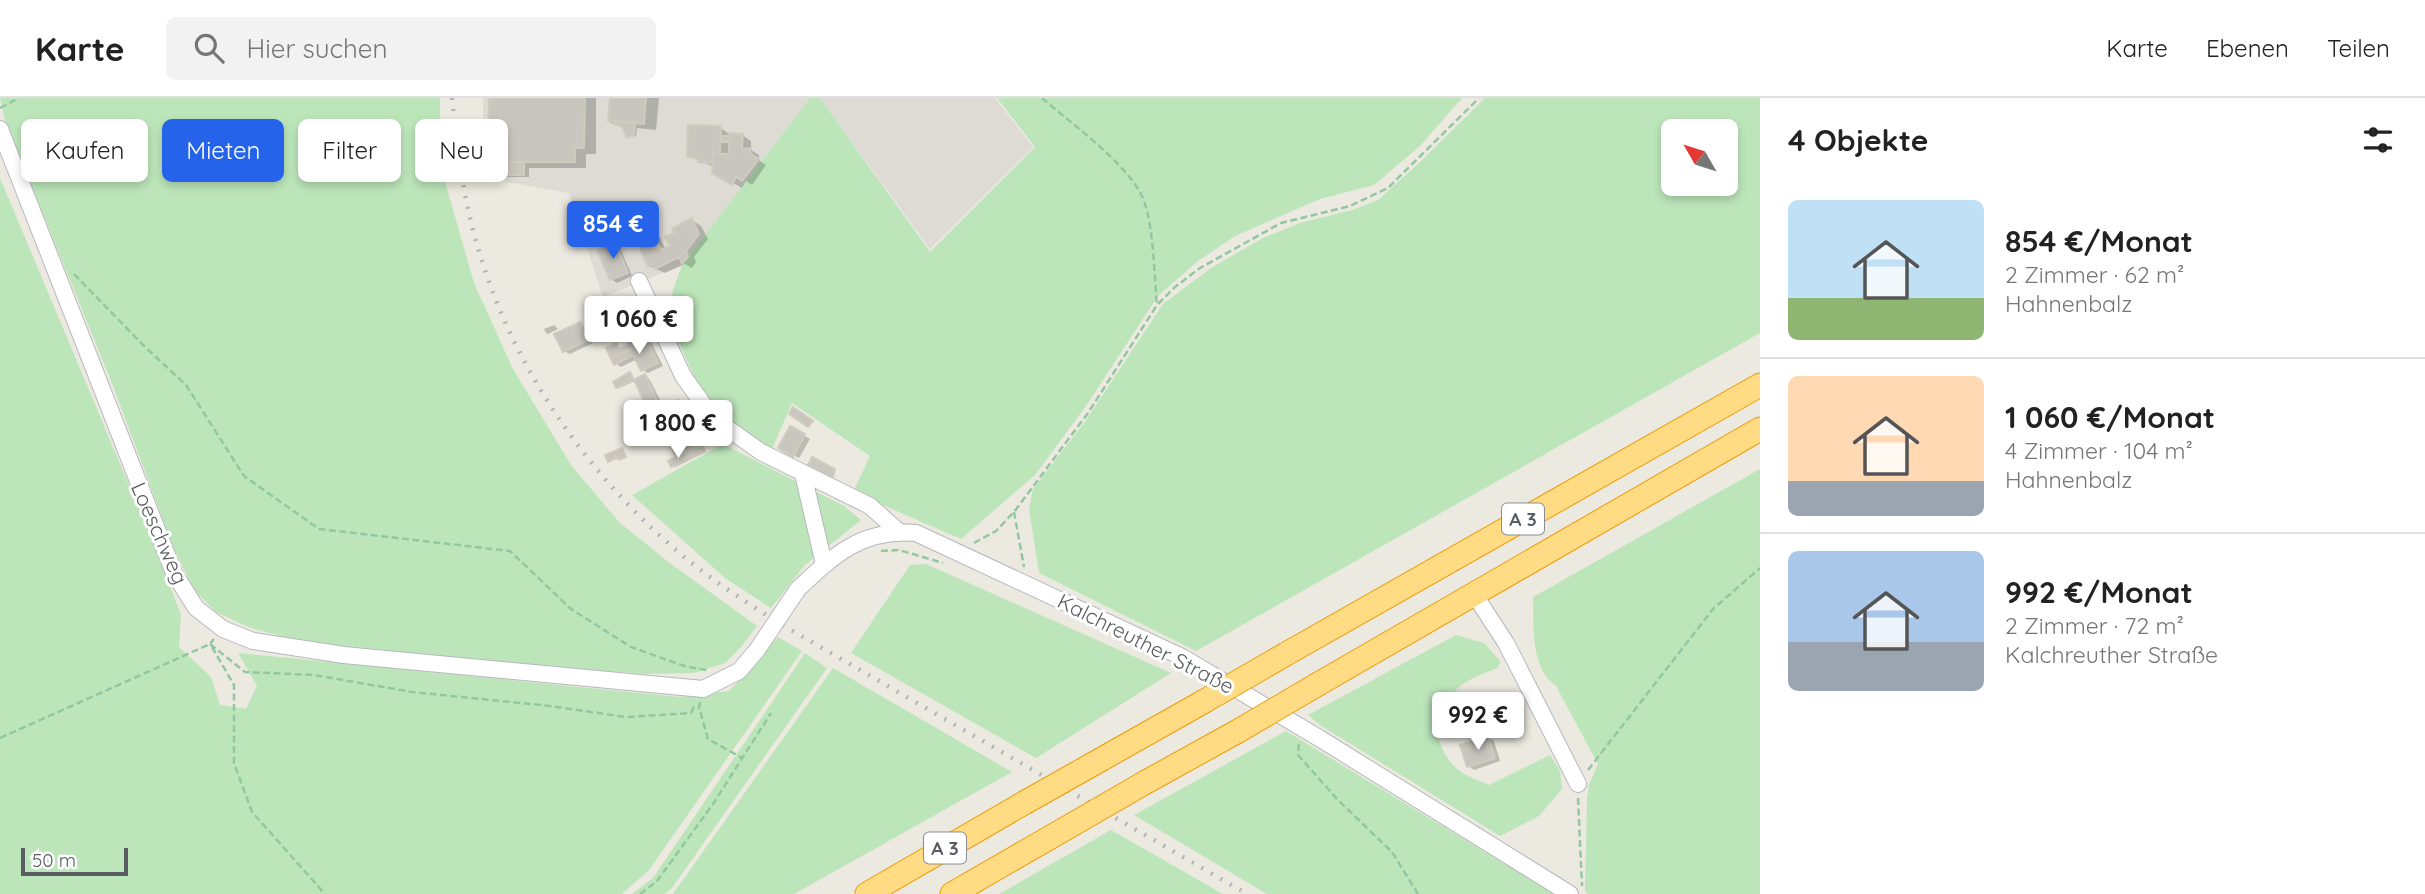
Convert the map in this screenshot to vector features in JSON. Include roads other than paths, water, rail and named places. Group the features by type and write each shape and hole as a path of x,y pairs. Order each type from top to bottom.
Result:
{"highway":[{"name":"A 3","path":"867,894 1760,384"},
{"name":"A 3","path":"952,894 1760,429"}],"street":[{"name":"Loeschweg","path":"0,130 174,573 196,608 223,629 253,641 344,655 703,689 738,671"},
{"path":"639,281 683,376 713,418 761,452 870,506 898,531"},
{"path":"803,474 824,564"},
{"name":"Kalchreuther Straße","path":"738,671 757,650 798,589 842,550 868,537 898,531 916,533 954,559 1026,583 1182,657 1576,892"},
{"path":"1474,594 1506,643 1578,784"}],"railway":[{"path":"452,98 468,209 481,259 499,308 521,355 576,443 645,521 706,574 779,623 1247,894"}]}
